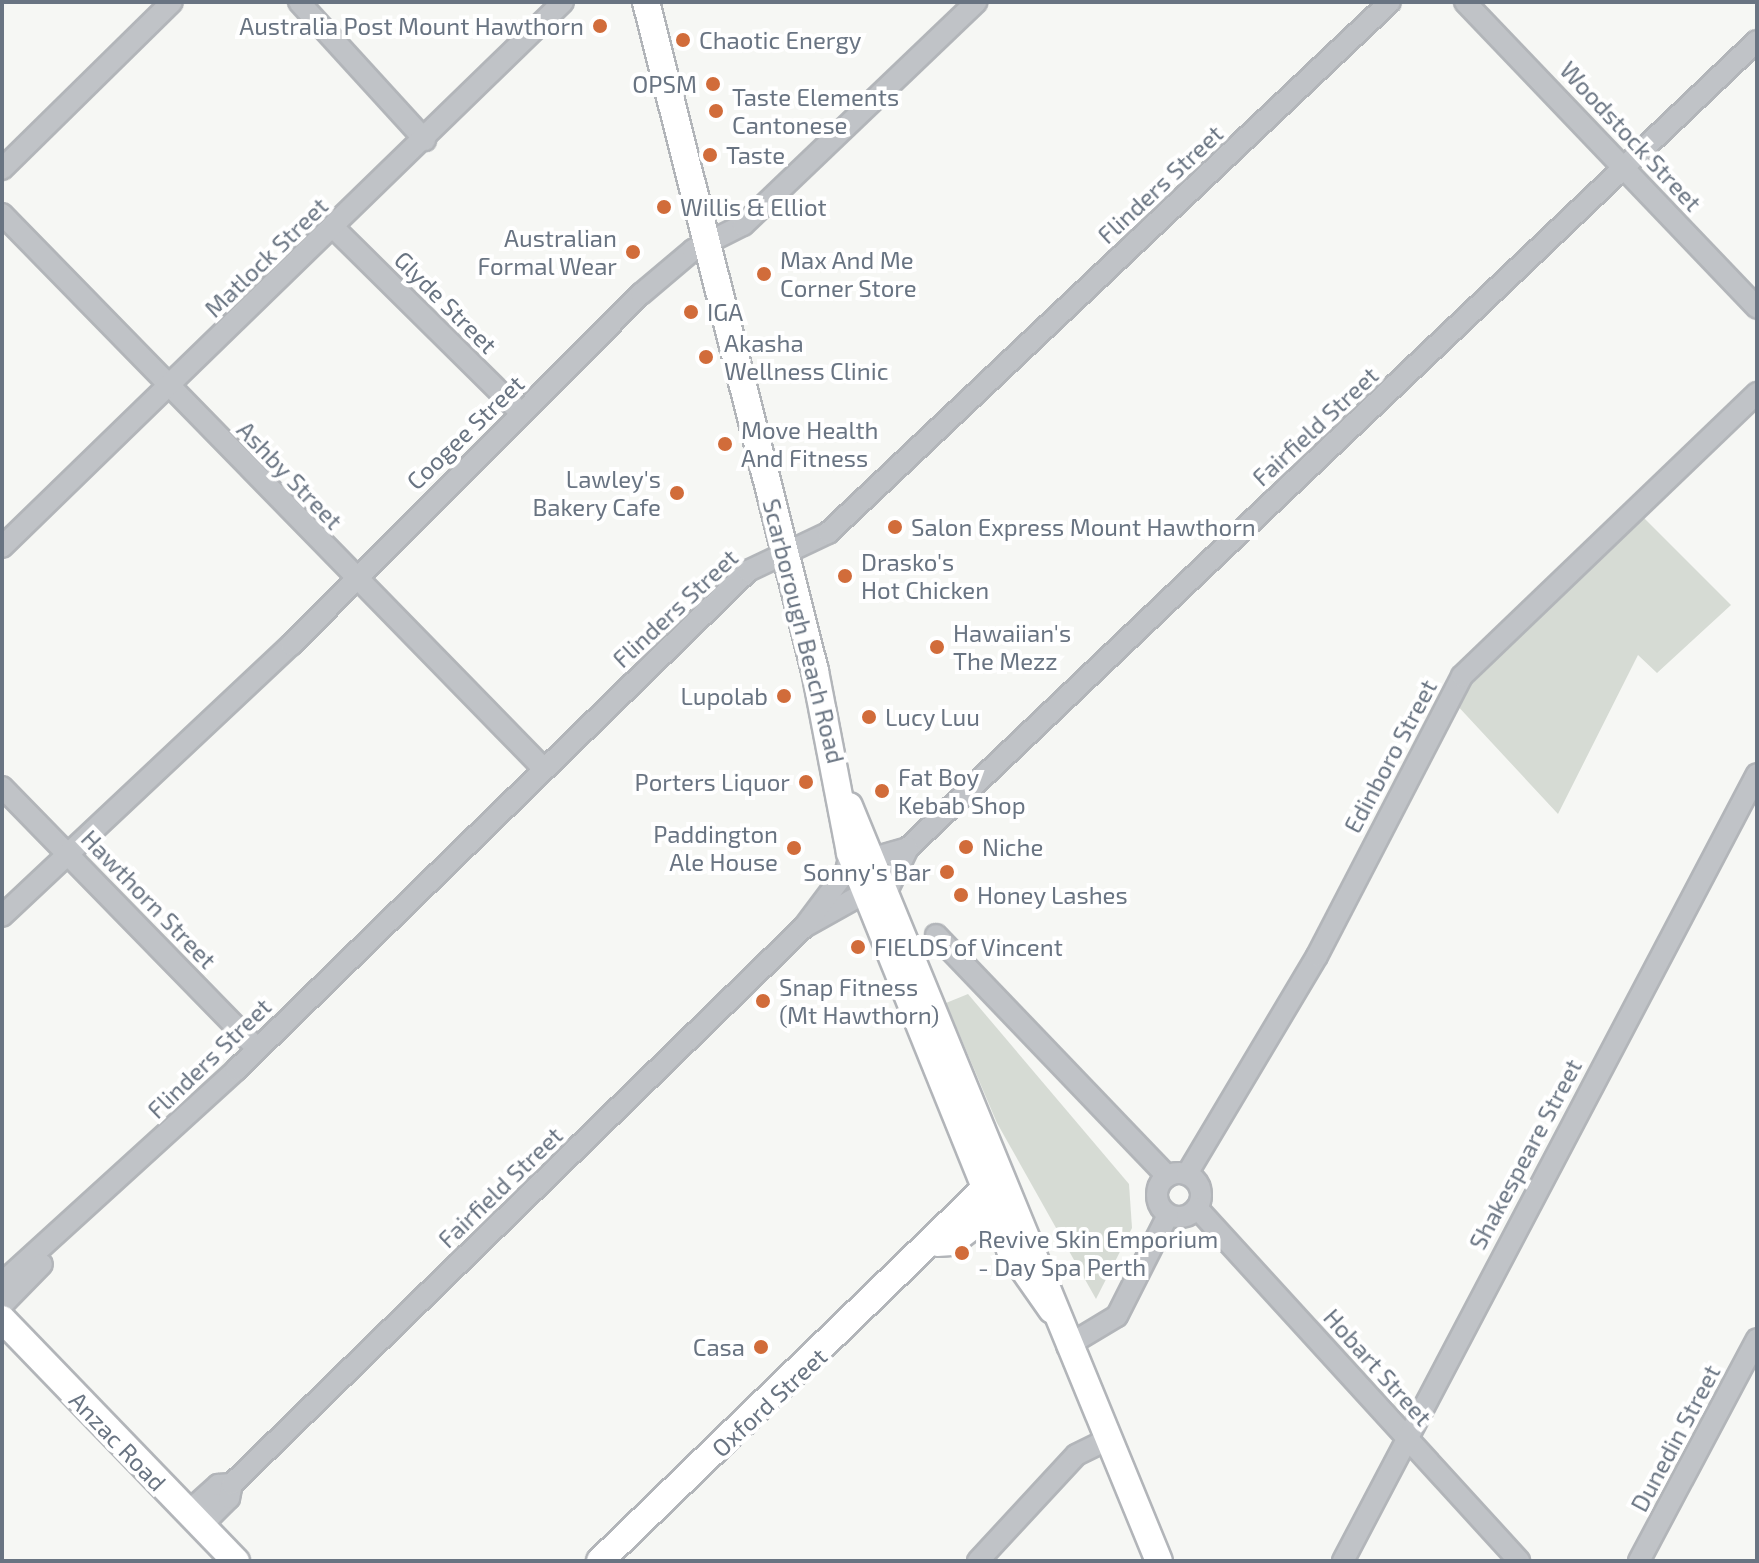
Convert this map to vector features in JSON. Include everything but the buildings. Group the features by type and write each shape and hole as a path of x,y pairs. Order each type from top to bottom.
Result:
{"main road":[{"name":"Scarborough Beach Road","path":"646,2 843,795 862,855 998,1190 1045,1271 1052,1310 1159,1561"},
{"name":"Oxford Street","path":"600,1561 937,1243 939,1229 998,1190"},
{"name":"Anzac Road","path":"2,1319 236,1561"}],"street":[{"path":"2,169 172,2"},
{"path":"299,2 425,140"},
{"name":"Matlock Street","path":"2,547 425,140 563,2"},
{"name":"Coogee Street","path":"2,916 355,577 641,294 743,225 976,2"},
{"name":"Flinders Street","path":"2,1283 50,1246 748,571 828,533 1390,2"},
{"name":"Woodstock Street","path":"1465,2 1757,308"},
{"name":"Fairfield Street","path":"804,927 875,893 908,848 1757,41"},
{"name":"Ashby Street","path":"2,214 544,769"},
{"name":"Glyde Street","path":"334,228 521,413"},
{"name":"Edinboro Street","path":"1177,1175 1317,956 1462,676 1757,393"},
{"name":"Shakespeare Street","path":"1343,1561 1406,1436 1757,774"},
{"name":"Hawthorn Street","path":"2,787 257,1048"},
{"name":"Fairfield Street","path":"194,1519 218,1485 232,1484 804,927 846,871 862,855 908,848"},
{"path":"936,935 1177,1175 1201,1192 1197,1208 1168,1215 1117,1316 1067,1346"},
{"path":"1168,1215 1156,1199 1177,1175"},
{"name":"Hobart Street","path":"1197,1208 1519,1561"},
{"name":"Flinders Street","path":"2,1305 50,1246"},
{"name":"Dunedin Street","path":"1639,1561 1757,1339"},
{"path":"978,1561 1076,1455 1107,1440"}],"shaded area":[{"path":"1641,515 1731,605 1657,673 1638,655 1558,814 1454,702"},
{"path":"968,994 1129,1184 1132,1228 1096,1299 997,1123 946,1003"}],"place":[{"name":"Australia Post Mount Hawthorn","path":"600,26"},
{"name":"Chaotic Energy","path":"683,40"},
{"name":"OPSM","path":"713,84"},
{"name":"Taste Elements Cantonese","path":"716,111"},
{"name":"Taste","path":"710,155"},
{"name":"Willis & Elliot","path":"664,207"},
{"name":"Australian Formal Wear","path":"633,252"},
{"name":"Max And Me Corner Store","path":"764,274"},
{"name":"IGA","path":"691,312"},
{"name":"Akasha Wellness Clinic","path":"706,357"},
{"name":"Move Health And Fitness","path":"725,444"},
{"name":"Lawley's Bakery Cafe","path":"677,493"},
{"name":"Salon Express Mount Hawthorn","path":"895,527"},
{"name":"Drasko's Hot Chicken","path":"845,576"},
{"name":"Hawaiian's The Mezz","path":"937,647"},
{"name":"Lupolab","path":"784,696"},
{"name":"Lucy Luu","path":"869,717"},
{"name":"Porters Liquor","path":"806,782"},
{"name":"Fat Boy Kebab Shop","path":"882,791"},
{"name":"Niche","path":"966,847"},
{"name":"Paddington Ale House","path":"794,848"},
{"name":"Sonny's Bar","path":"947,872"},
{"name":"Honey Lashes","path":"961,895"},
{"name":"FIELDS of Vincent","path":"858,947"},
{"name":"Snap Fitness (Mt Hawthorn)","path":"763,1001"},
{"name":"Revive Skin Emporium - Day Spa Perth","path":"962,1253"},
{"name":"Casa","path":"761,1347"}]}
